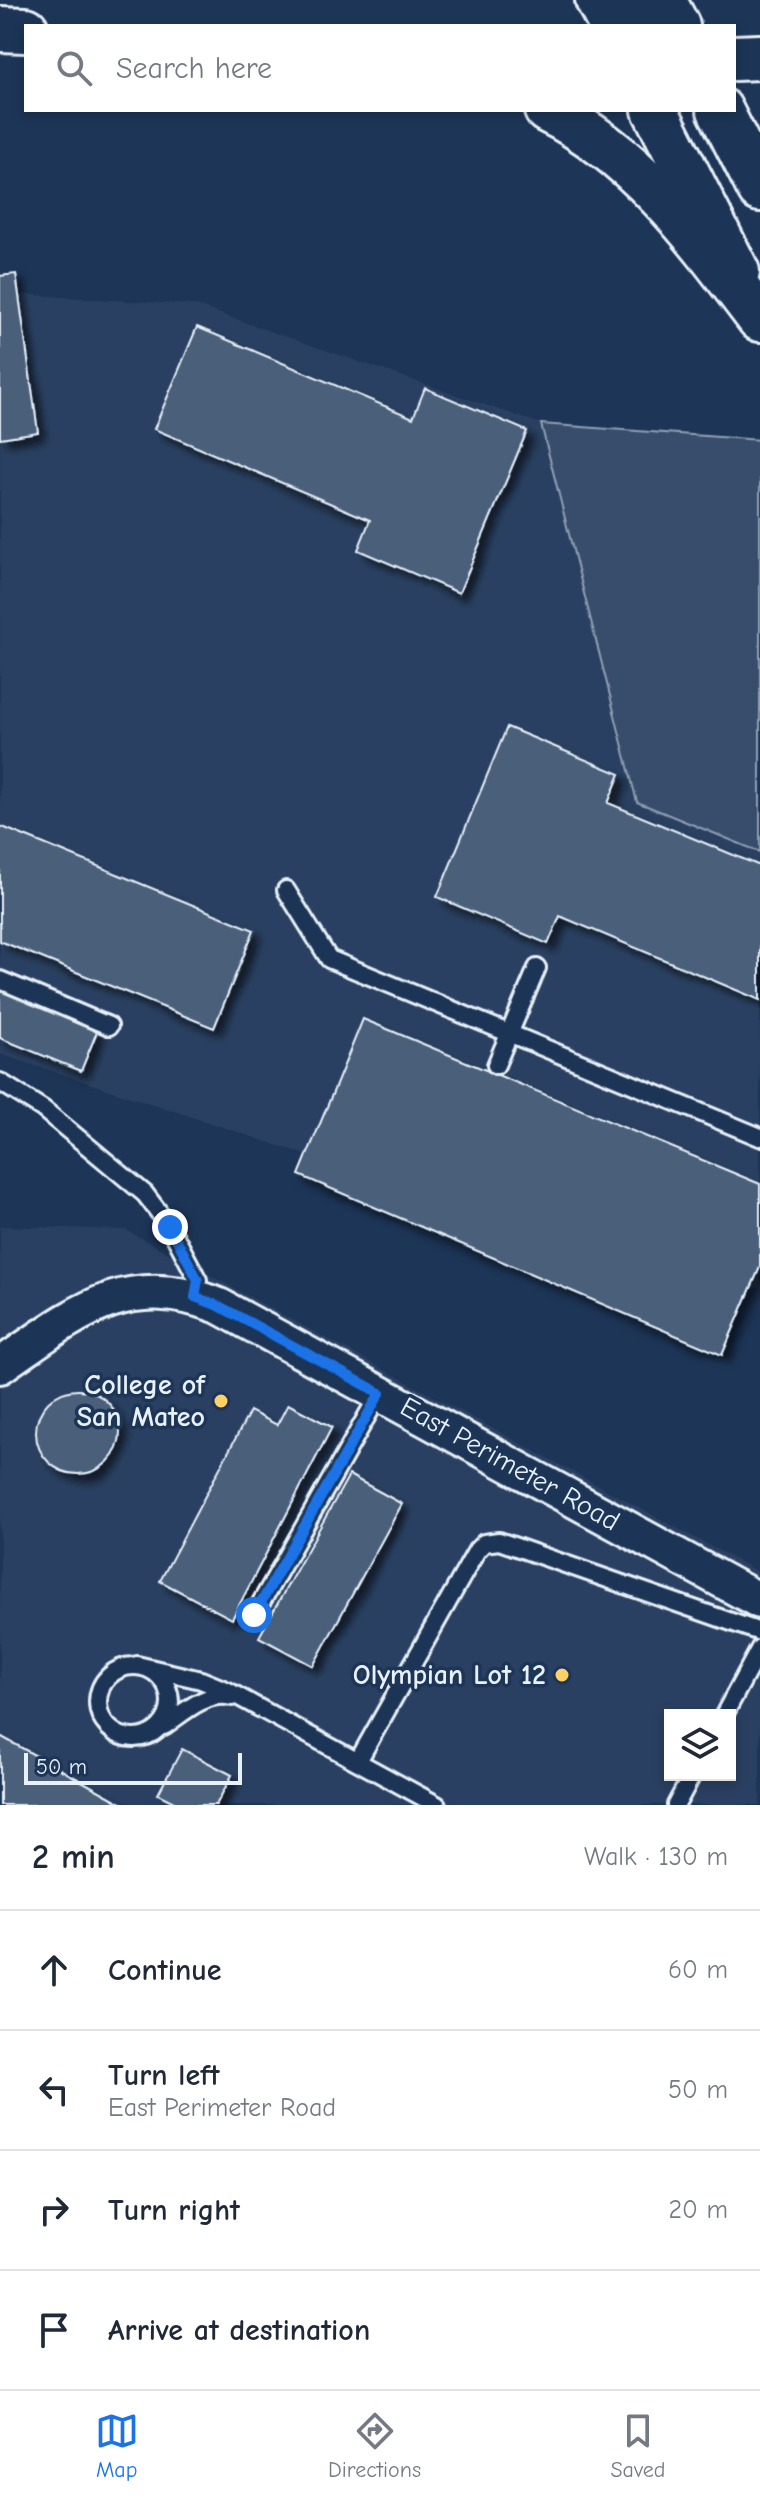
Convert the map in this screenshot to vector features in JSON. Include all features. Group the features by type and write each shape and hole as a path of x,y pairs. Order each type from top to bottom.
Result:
{"main road":[{"path":"598,0 611,24"},
{"path":"632,24 648,0"},
{"path":"663,0 676,24"},
{"path":"0,29 24,30"},
{"path":"736,58 760,57"},
{"path":"550,112 604,145 648,183 702,244 760,318"},
{"path":"656,112 760,318"},
{"path":"721,112 760,189"}],"street":[{"name":"East Perimeter Road","path":"0,1366 72,1317 96,1305 144,1292 172,1292 195,1297 219,1306 760,1601"}],"lane":[{"path":"286,890 329,959 760,1137"},
{"path":"496,1065 537,968"},
{"path":"0,980 109,1026"},
{"path":"0,1082 43,1109 145,1194 170,1227 198,1280 195,1297"},
{"path":"254,1615 380,1393"},
{"path":"358,1761 477,1550 484,1543 499,1541 760,1632"},
{"path":"727,1709 760,1648"},
{"path":"251,1702 226,1695 210,1697 145,1737 121,1736 110,1729 102,1719 98,1706 104,1682 112,1672 124,1667 137,1665 201,1680 251,1702 437,1805"},
{"path":"137,1665 160,1675 167,1686 170,1710 165,1722 156,1731"},
{"path":"676,1805 689,1781"}],"shaded area":[{"path":"0,293 194,305 541,424 637,802 760,852 760,1286 740,1297 0,1054"},
{"path":"541,424 760,440 760,852 637,802"},
{"name":"College of San Mateo","path":"0,1226 126,1230 760,1573 760,1805 0,1805"}],"building":[{"path":"16,274 38,432 0,438 0,276"},
{"path":"197,327 413,418 425,388 527,431 459,593 358,550 370,520 154,429"},
{"path":"507,727 620,774 608,803 760,866 760,1000 560,916 548,944 437,897"},
{"path":"0,826 254,930 214,1028 0,941"},
{"path":"0,988 98,1029 81,1071 0,1038"},
{"path":"363,1019 760,1184 760,1267 722,1355 299,1175"},
{"path":"78,1390 94,1393 108,1402 117,1416 120,1432 117,1448 108,1462 94,1471 78,1474 62,1471 48,1462 39,1448 36,1432 39,1416 48,1402 62,1393"},
{"path":"288,1404 332,1427 232,1619 160,1581 250,1411 277,1425"},
{"path":"349,1475 402,1504 313,1666 259,1637"},
{"path":"0,1736 125,1805 0,1805"},
{"path":"182,1749 232,1775 216,1805 180,1805 158,1794"}],"place":[{"name":"College of San Mateo","path":"221,1401"},
{"name":"Olympian Lot 12","path":"562,1675"}],"route":[{"path":"170,1227 198,1280 195,1297 219,1306 380,1393 254,1615"}]}
